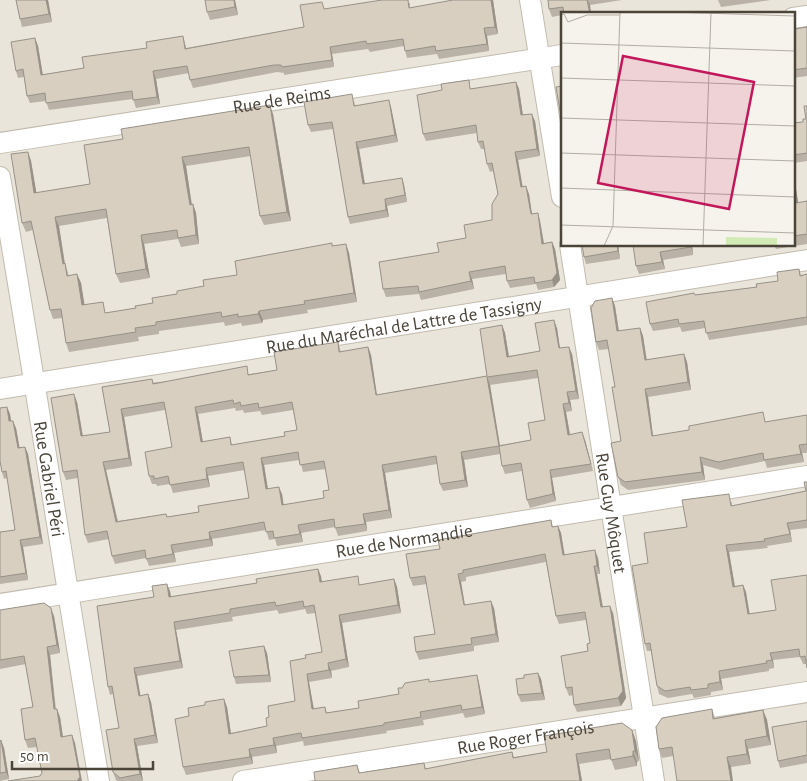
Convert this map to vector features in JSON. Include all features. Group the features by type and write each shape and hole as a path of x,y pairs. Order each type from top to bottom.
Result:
{"street":[{"path":"530,0 561,191"},
{"path":"794,18 807,16"},
{"name":"Rue de Reims","path":"0,143 561,55"},
{"name":"Rue Gabriel Péri","path":"0,178 36,384 67,594 99,781"},
{"name":"Rue Guy Môquet","path":"570,246 654,781"},
{"name":"Rue du Maréchal de Lattre de Tassigny","path":"0,389 807,260"},
{"name":"Rue de Normandie","path":"0,604 807,476"},
{"name":"Rue Roger François","path":"243,781 807,692"}],"shaded area":[{"path":"0,0 807,0 807,781 0,781"}],"building":[{"path":"16,0 46,0 49,14 20,19"},
{"path":"205,0 234,0 235,7 207,12"},
{"path":"382,0 408,0 409,8 453,0 491,0 495,27 484,28 487,44 436,51 435,46 405,51 403,39 367,44 366,41 330,47 332,60 282,67 281,65 274,65 190,80 187,66 153,71 157,97 133,100 132,91 46,103 45,93 27,96 23,69 16,71 11,42 35,38 41,75 84,68 82,57 147,48 146,42 183,36 185,49 304,27 300,5 322,2 324,9"},
{"path":"548,0 587,0 590,12 564,12 563,7 549,9"},
{"path":"794,23 795,29 807,27 807,68 794,70"},
{"path":"469,80 470,89 516,82 521,115 532,114 537,149 515,152 521,187 526,186 531,214 538,213 542,244 552,242 557,273 552,280 535,283 534,277 507,281 505,266 469,272 471,281 419,292 418,286 383,289 379,262 439,252 437,243 466,238 464,225 492,220 492,204 498,194 492,163 487,164 483,141 478,142 476,125 423,134 417,95 442,90 441,84"},
{"path":"561,86 561,117 556,87"},
{"path":"352,94 354,106 389,100 395,135 356,142 363,184 402,178 405,195 385,199 386,210 348,217 332,122 308,125 304,102"},
{"path":"270,105 287,212 260,216 249,147 182,157 190,205 193,204 196,235 178,238 177,230 141,235 146,269 116,274 106,209 55,217 63,264 65,263 67,276 77,274 82,305 103,302 105,313 136,308 135,306 153,303 152,298 177,294 177,291 204,286 203,280 237,275 235,261 332,243 332,246 346,244 354,293 304,301 305,304 259,311 258,314 238,317 238,314 222,317 221,312 156,322 156,325 135,328 136,332 66,343 61,309 50,310 31,221 22,223 11,154 28,152 34,193 90,184 84,145 123,139 121,129"},
{"path":"804,106 807,106 807,153 794,155 794,123 803,122 803,119 806,119"},
{"path":"794,191 796,203 807,201 807,234 794,236"},
{"path":"582,246 617,246 618,251 584,257"},
{"path":"633,246 691,247 660,252 662,262 636,266"},
{"path":"799,269 800,276 807,274 807,317 706,333 704,321 679,324 678,319 650,324 646,302 694,293 695,295 757,287 756,284 778,281 777,272"},
{"path":"612,298 617,331 640,328 645,360 684,354 688,382 645,389 652,436 689,430 689,426 763,412 765,422 807,415 807,444 799,445 801,454 764,460 763,453 718,462 700,457 702,472 625,482 618,477 611,443 621,441 612,387 615,387 607,340 596,342 591,308 595,301"},
{"path":"554,320 559,348 569,347 576,391 567,392 569,403 563,404 568,435 582,432 591,464 550,470 553,494 527,500 521,463 502,466 499,446 461,452 465,480 440,484 436,456 382,465 389,510 363,514 365,524 335,528 334,519 298,525 300,534 274,538 273,531 266,532 264,522 209,532 210,539 171,545 173,554 146,559 145,550 112,556 107,531 85,535 77,470 63,472 51,398 74,394 81,436 110,432 102,387 152,379 153,384 247,366 248,375 277,370 274,352 338,342 339,352 368,347 376,395 487,376 480,329 502,325 507,357 540,351 535,323","holes":["537,370 545,420 528,423 531,440 499,446 487,377","233,400 234,404 240,402 241,406 258,403 259,408 292,402 297,430 284,432 285,436 231,445 230,437 201,442 195,407","164,402 172,447 145,452 149,476 154,476 154,479 168,476 170,485 207,479 206,468 243,462 249,498 198,506 199,512 167,517 166,514 116,522 103,462 129,458 121,409","298,452 300,465 324,461 329,490 323,491 324,498 282,505 279,487 266,489 261,458"]},
{"path":"7,407 9,421 13,421 18,448 25,447 40,537 20,540 26,573 0,577 0,532 15,530 6,471 2,472 0,461 0,408"},
{"path":"804,482 807,482 807,520 787,523 790,534 764,539 765,541 726,545 733,587 743,585 748,614 776,610 771,580 807,575 807,668 805,656 800,657 799,649 770,653 772,660 766,661 767,663 719,671 720,682 708,684 708,688 691,690 690,687 665,691 657,686 650,643 645,644 632,566 648,563 644,533 687,527 682,500 729,494 731,506 806,491"},
{"path":"551,520 552,527 558,526 563,555 595,550 597,566 594,566 601,607 610,606 623,691 618,698 574,705 572,687 566,688 561,656 588,651 587,644 590,643 585,612 556,616 545,554 463,570 463,573 458,574 464,605 491,601 496,634 471,638 472,644 416,652 414,637 435,634 425,576 410,578 406,554 440,549 438,540"},
{"path":"318,569 320,582 358,576 359,585 394,579 398,605 339,615 346,659 328,663 329,670 307,674 312,709 325,707 326,713 359,708 358,701 399,694 398,688 402,688 405,683 429,679 429,682 477,675 482,707 462,710 461,705 420,712 421,717 384,723 384,725 302,738 301,733 273,738 274,745 249,749 250,757 183,767 175,719 189,716 188,708 205,705 205,702 224,699 229,734 267,726 266,718 269,717 268,706 295,701 290,661 306,658 305,655 322,652 314,605 304,607 303,601 276,606 275,602 230,609 230,613 174,622 180,661 134,668 139,696 148,694 155,735 134,739 140,774 120,778 113,772 106,730 119,728 112,686 108,687 97,606 154,597 152,586 167,584 169,597 257,583 256,579"},
{"path":"44,603 51,608 57,645 47,647 54,709 57,709 61,737 72,735 80,777 77,781 8,781 40,776 42,773 35,738 25,740 21,709 33,707 24,656 0,660 0,610"},
{"path":"264,646 269,675 234,677 229,651"},
{"path":"538,673 542,693 518,695 516,679 524,678 524,675"},
{"path":"712,709 713,719 763,710 767,736 745,740 747,754 727,757 731,781 677,781 672,747 659,749 656,727 662,718"},
{"path":"807,721 807,755 778,761 772,727"},
{"path":"622,723 632,730 635,751 633,751 633,756 611,760 609,749 576,754 580,781 315,781 314,772 357,765 359,773 424,763 425,769 512,752 513,758 547,752 544,736"},
{"path":"0,741 6,772 0,773"}]}
